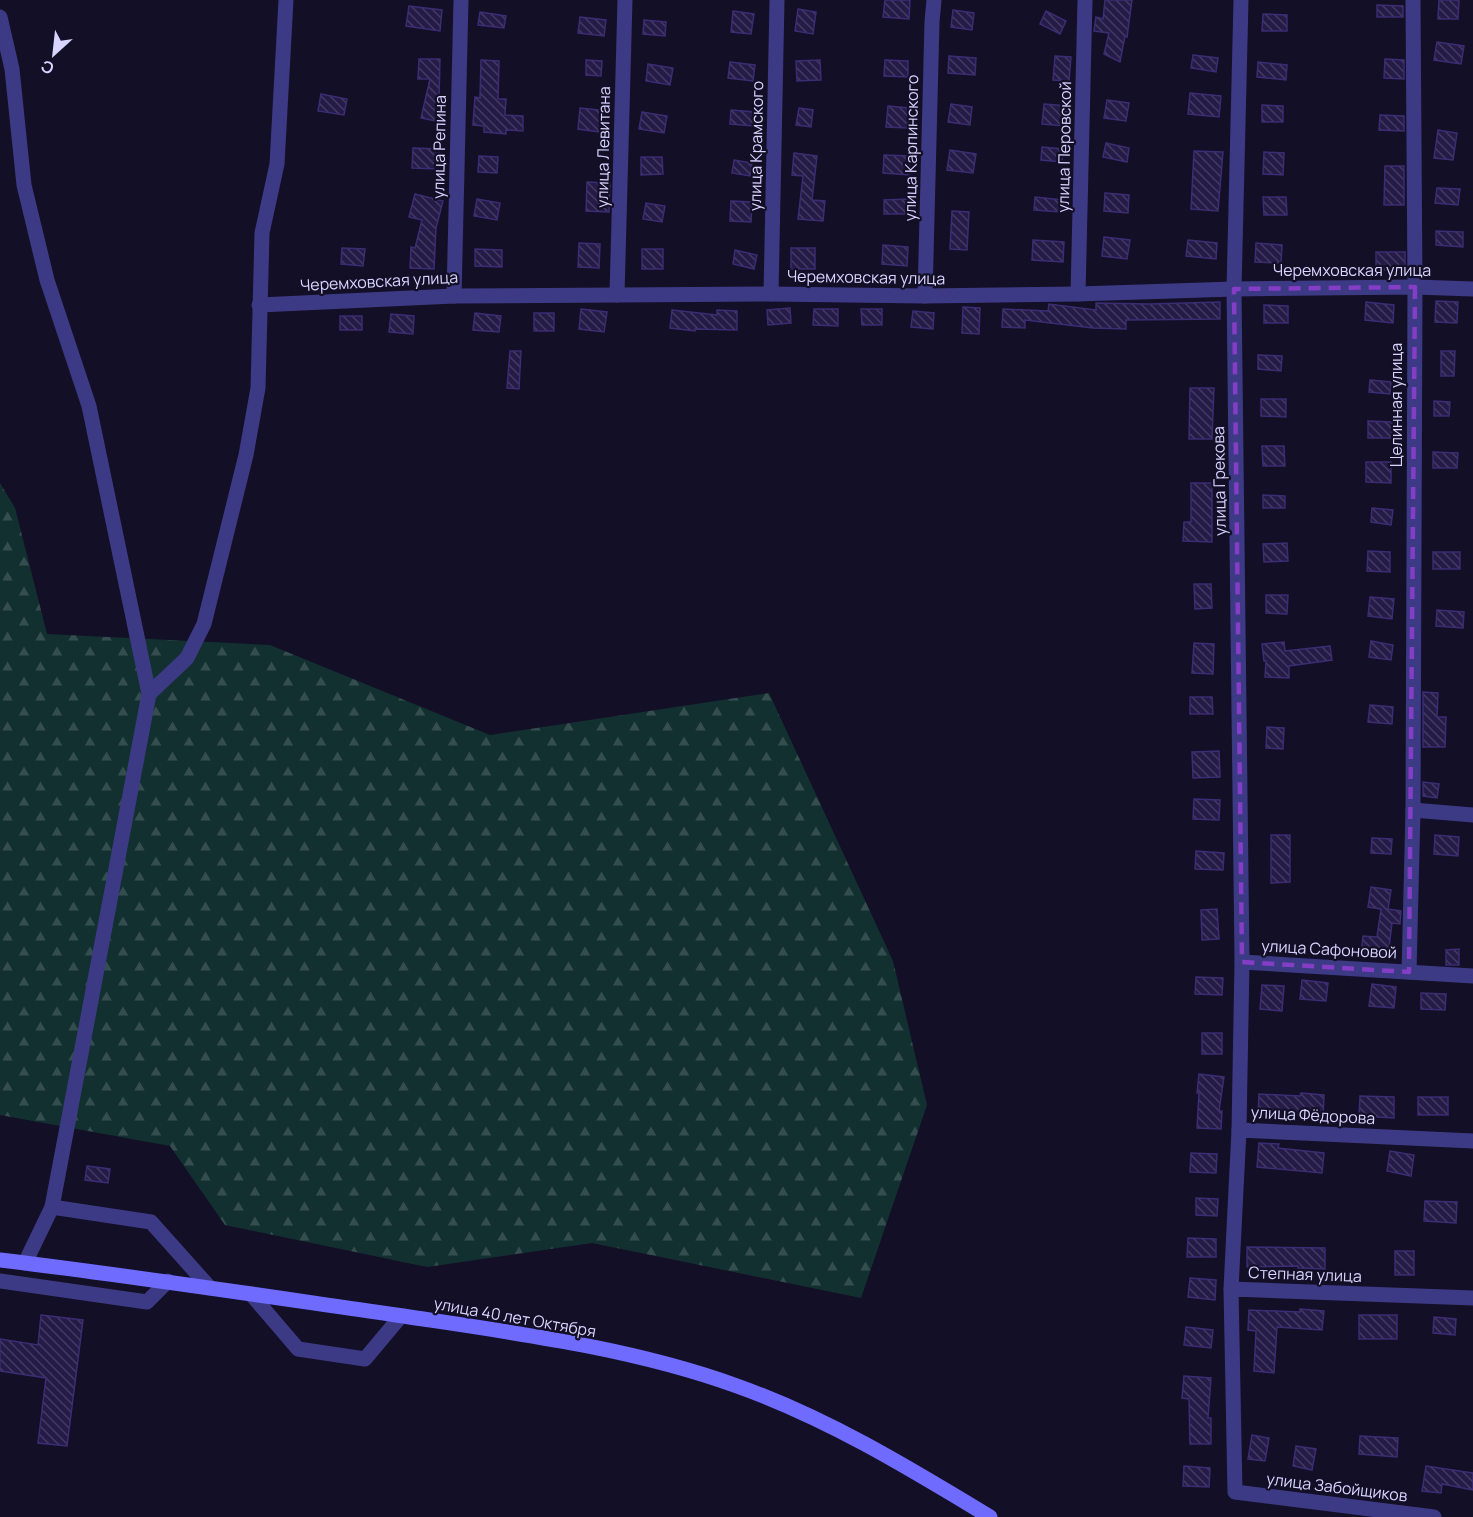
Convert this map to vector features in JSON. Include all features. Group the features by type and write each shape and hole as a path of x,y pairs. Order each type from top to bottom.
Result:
{"main road":[{"name":"улица 40 лет Октября","path":"0,1260 168,1281 493,1329 614,1352 678,1368 735,1385 829,1424 990,1517"}],"street":[{"path":"150,694 187,657 204,624 246,455 258,388 262,233 277,164 286,0"},
{"name":"улица Репина","path":"454,296 461,0"},
{"name":"улица Левитана","path":"617,295 625,0"},
{"name":"улица Крамского","path":"771,294 777,0"},
{"name":"улица Карпинского","path":"925,296 934,0"},
{"name":"улица Перовской","path":"1078,294 1085,0"},
{"name":"улица Грекова","path":"1241,0 1234,289 1242,962"},
{"name":"Целинная улица","path":"1408,972 1413,810 1415,287 1413,0"},
{"path":"0,17 12,69 24,185 47,280 89,406 150,694 52,1207 25,1263"},
{"name":"Черемховская улица","path":"259,305 454,296 771,294 925,296 1234,289 1415,287 1473,289"},
{"path":"1413,810 1473,814"},
{"name":"улица Сафоновой","path":"1239,1130 1242,962 1473,976"},
{"name":"улица Фёдорова","path":"1231,1289 1239,1130 1473,1141"},
{"path":"52,1207 151,1222 210,1288"},
{"path":"0,1281 147,1302 168,1281"},
{"name":"Степная улица","path":"1235,1492 1231,1289 1473,1298"},
{"path":"251,1294 298,1349 309,1351 365,1359 401,1316"},
{"name":"улица Забойщиков","path":"1235,1492 1434,1517"}],"highlighted area":[{"path":"1415,287 1409,972 1242,962 1234,289"}],"green space":[{"path":"0,483 15,508 47,634 270,645 490,735 769,693 893,961 927,1105 861,1298 592,1243 427,1267 225,1225 170,1146 0,1115"}],"building":[{"path":"885,0 910,0 909,19 883,17"},
{"path":"1105,0 1132,0 1127,37 1125,36 1120,62 1104,54 1109,33 1094,31 1096,17 1103,19"},
{"path":"1439,0 1459,0 1458,19 1438,19"},
{"path":"1377,5 1403,6 1403,17 1377,17"},
{"path":"409,6 442,10 440,31 406,26"},
{"path":"798,9 816,12 813,34 795,31"},
{"path":"953,10 974,13 972,30 951,27"},
{"path":"733,11 754,14 751,34 731,32"},
{"path":"1046,11 1066,21 1060,34 1040,24"},
{"path":"480,12 506,16 504,28 478,25"},
{"path":"1263,14 1287,15 1287,31 1262,31"},
{"path":"580,17 606,20 604,36 578,33"},
{"path":"644,20 666,22 665,36 643,34"},
{"path":"1437,42 1464,46 1461,64 1434,60"},
{"path":"1193,55 1218,58 1216,72 1191,68"},
{"path":"949,56 976,58 975,75 948,73"},
{"path":"1055,56 1071,57 1069,81 1053,80"},
{"path":"419,59 440,59 439,99 446,100 441,122 421,118 430,79 418,79"},
{"path":"1385,59 1404,60 1404,79 1384,78"},
{"path":"481,60 499,61 498,99 506,99 505,115 523,116 523,131 506,130 506,134 484,132 484,126 473,125 475,97 480,98"},
{"path":"586,60 602,61 601,76 586,75"},
{"path":"820,60 821,80 797,81 796,61"},
{"path":"885,60 908,61 908,77 884,76"},
{"path":"730,62 755,65 753,81 728,78"},
{"path":"1258,62 1287,65 1286,80 1257,77"},
{"path":"648,64 673,68 670,85 646,81"},
{"path":"1190,93 1221,96 1219,117 1188,114"},
{"path":"321,94 347,99 344,115 318,111"},
{"path":"1107,100 1129,103 1126,121 1104,118"},
{"path":"951,104 972,107 970,125 948,122"},
{"path":"1044,104 1068,106 1066,126 1042,124"},
{"path":"1262,105 1283,106 1283,122 1262,122"},
{"path":"888,106 909,108 907,128 886,127"},
{"path":"580,108 608,111 606,133 578,129"},
{"path":"799,108 813,110 811,127 796,125"},
{"path":"731,110 755,112 754,126 730,124"},
{"path":"642,112 667,116 664,133 639,129"},
{"path":"1380,115 1404,116 1404,131 1379,130"},
{"path":"1438,130 1457,133 1453,160 1434,158"},
{"path":"1106,143 1129,148 1127,162 1103,157"},
{"path":"1042,147 1063,149 1062,162 1041,160"},
{"path":"413,148 440,149 438,169 412,168"},
{"path":"950,150 976,154 973,173 947,170"},
{"path":"1194,151 1223,152 1218,211 1191,209"},
{"path":"1264,152 1284,153 1283,175 1263,174"},
{"path":"794,153 817,156 812,200 825,201 823,221 798,219 803,176 792,175"},
{"path":"884,155 910,156 909,175 883,173"},
{"path":"479,156 498,157 497,173 478,172"},
{"path":"641,157 662,157 663,174 641,175"},
{"path":"734,160 752,163 750,176 732,173"},
{"path":"1385,166 1404,166 1404,205 1384,205"},
{"path":"587,182 610,183 609,212 586,211"},
{"path":"1437,188 1460,189 1458,205 1435,203"},
{"path":"1105,193 1129,195 1128,213 1104,211"},
{"path":"415,194 443,201 436,228 434,269 410,268 411,247 415,248 422,220 409,217"},
{"path":"1035,197 1062,200 1061,212 1034,210"},
{"path":"1263,197 1286,197 1287,215 1264,215"},
{"path":"477,199 500,203 497,220 474,216"},
{"path":"908,199 909,214 884,214 884,200"},
{"path":"731,201 752,202 751,222 730,221"},
{"path":"646,203 665,206 662,222 643,219"},
{"path":"952,211 969,212 967,250 950,249"},
{"path":"1436,231 1463,232 1463,247 1436,245"},
{"path":"1104,237 1130,240 1127,259 1102,256"},
{"path":"1033,240 1064,242 1063,262 1032,260"},
{"path":"1188,240 1217,243 1216,259 1186,256"},
{"path":"579,243 600,244 599,268 578,267"},
{"path":"1256,243 1282,245 1281,263 1255,262"},
{"path":"883,245 908,247 907,266 882,264"},
{"path":"342,248 365,249 363,266 341,264"},
{"path":"791,248 815,248 815,269 791,269"},
{"path":"475,249 502,250 502,267 475,266"},
{"path":"642,249 663,249 663,269 642,269"},
{"path":"735,250 757,255 754,269 733,264"},
{"path":"1376,252 1405,252 1405,270 1376,270"},
{"path":"1436,301 1458,302 1457,323 1435,322"},
{"path":"1220,302 1220,319 1126,320 1126,329 1093,328 1025,320 1025,328 1002,327 1003,309 1048,311 1049,304 1096,310 1096,303"},
{"path":"1366,302 1394,305 1393,323 1365,320"},
{"path":"1264,305 1288,306 1288,323 1264,323"},
{"path":"963,307 980,308 979,334 962,333"},
{"path":"790,308 791,323 768,325 767,310"},
{"path":"581,309 607,312 604,332 579,329"},
{"path":"814,309 838,309 838,326 813,325"},
{"path":"861,309 882,309 882,325 862,325"},
{"path":"672,310 717,315 717,310 737,311 737,330 695,329 695,331 670,328"},
{"path":"913,311 934,313 933,329 911,327"},
{"path":"475,313 501,316 499,332 473,330"},
{"path":"534,313 554,313 554,331 534,331"},
{"path":"391,314 414,316 413,334 389,332"},
{"path":"340,316 362,316 362,330 340,330"},
{"path":"510,351 521,351 519,389 507,388"},
{"path":"1441,351 1455,351 1454,376 1441,376"},
{"path":"1258,355 1282,356 1281,371 1258,369"},
{"path":"1370,380 1391,382 1390,394 1369,392"},
{"path":"1190,388 1214,388 1212,439 1189,439"},
{"path":"1261,399 1286,399 1286,417 1261,416"},
{"path":"1434,401 1450,402 1449,416 1434,416"},
{"path":"1368,421 1392,422 1392,438 1368,438"},
{"path":"1262,446 1284,446 1285,466 1263,466"},
{"path":"1433,452 1458,453 1457,468 1433,468"},
{"path":"1366,462 1391,462 1391,483 1366,482"},
{"path":"1191,483 1212,483 1212,542 1183,541 1184,522 1191,522"},
{"path":"1263,495 1285,496 1285,508 1263,508"},
{"path":"1372,508 1393,510 1391,525 1371,522"},
{"path":"1287,543 1288,561 1264,562 1263,544"},
{"path":"1368,551 1390,552 1390,572 1367,571"},
{"path":"1433,552 1460,552 1460,569 1433,569"},
{"path":"1194,584 1211,584 1212,608 1195,609"},
{"path":"1266,595 1288,595 1287,614 1266,613"},
{"path":"1370,597 1394,599 1392,619 1368,616"},
{"path":"1437,610 1464,612 1463,628 1436,626"},
{"path":"1371,641 1393,645 1391,660 1369,657"},
{"path":"1284,642 1285,651 1330,646 1332,660 1289,666 1289,678 1265,677 1266,661 1264,661 1262,644"},
{"path":"1194,643 1214,644 1213,674 1192,673"},
{"path":"1423,692 1438,693 1437,717 1446,717 1445,747 1423,747"},
{"path":"1190,697 1212,697 1213,714 1190,714"},
{"path":"1370,705 1393,707 1392,724 1368,722"},
{"path":"1267,727 1284,728 1283,749 1266,748"},
{"path":"1219,751 1220,777 1193,778 1192,752"},
{"path":"1423,782 1439,784 1437,798 1423,796"},
{"path":"1194,799 1220,800 1219,820 1193,819"},
{"path":"1271,835 1290,835 1290,882 1271,883"},
{"path":"1435,835 1459,837 1458,856 1434,854"},
{"path":"1372,838 1392,839 1391,854 1371,853"},
{"path":"1196,851 1224,853 1223,870 1195,869"},
{"path":"1371,887 1391,890 1388,909 1401,911 1400,924 1392,923 1388,956 1361,954 1363,936 1377,937 1381,909 1368,907"},
{"path":"1217,909 1219,939 1202,940 1201,910"},
{"path":"1459,949 1459,965 1446,965 1446,950"},
{"path":"1196,977 1223,978 1222,995 1195,994"},
{"path":"1302,980 1328,983 1326,1001 1300,999"},
{"path":"1372,984 1396,987 1394,1008 1369,1006"},
{"path":"1262,985 1284,986 1282,1011 1260,1009"},
{"path":"1421,993 1446,994 1445,1010 1421,1009"},
{"path":"1202,1033 1222,1033 1222,1054 1202,1054"},
{"path":"1199,1074 1224,1077 1219,1111 1222,1111 1221,1129 1197,1128"},
{"path":"1301,1093 1324,1095 1323,1117 1258,1115 1259,1094 1300,1096"},
{"path":"1360,1096 1394,1097 1394,1118 1359,1116"},
{"path":"1418,1097 1448,1097 1448,1115 1418,1115"},
{"path":"1259,1143 1279,1144 1278,1148 1324,1153 1322,1173 1257,1167"},
{"path":"1390,1151 1414,1155 1411,1176 1387,1171"},
{"path":"1191,1153 1217,1154 1216,1173 1190,1172"},
{"path":"87,1166 110,1169 108,1183 85,1180"},
{"path":"1196,1198 1218,1199 1217,1216 1196,1215"},
{"path":"1425,1201 1457,1202 1456,1223 1424,1221"},
{"path":"1188,1238 1216,1239 1216,1257 1187,1257"},
{"path":"1247,1247 1325,1248 1325,1269 1298,1268 1298,1266 1247,1267"},
{"path":"1395,1251 1414,1251 1414,1275 1395,1275"},
{"path":"1190,1278 1216,1280 1215,1300 1188,1297"},
{"path":"1300,1309 1324,1311 1322,1330 1277,1327 1274,1373 1254,1371 1256,1331 1248,1330 1249,1310 1300,1312"},
{"path":"41,1315 83,1320 67,1446 38,1443 46,1378 0,1371 0,1339 38,1345"},
{"path":"1359,1315 1397,1315 1397,1339 1359,1339"},
{"path":"1434,1317 1456,1319 1455,1335 1433,1333"},
{"path":"1186,1327 1213,1330 1211,1348 1184,1345"},
{"path":"1184,1376 1211,1378 1208,1418 1211,1418 1211,1444 1190,1444 1189,1399 1182,1398"},
{"path":"1252,1435 1269,1438 1265,1461 1248,1459"},
{"path":"1360,1436 1398,1438 1397,1457 1359,1454"},
{"path":"1296,1446 1316,1449 1312,1470 1293,1466"},
{"path":"1184,1466 1210,1468 1209,1487 1183,1486"},
{"path":"1426,1466 1473,1473 1473,1490 1442,1484 1441,1493 1422,1491"}]}
